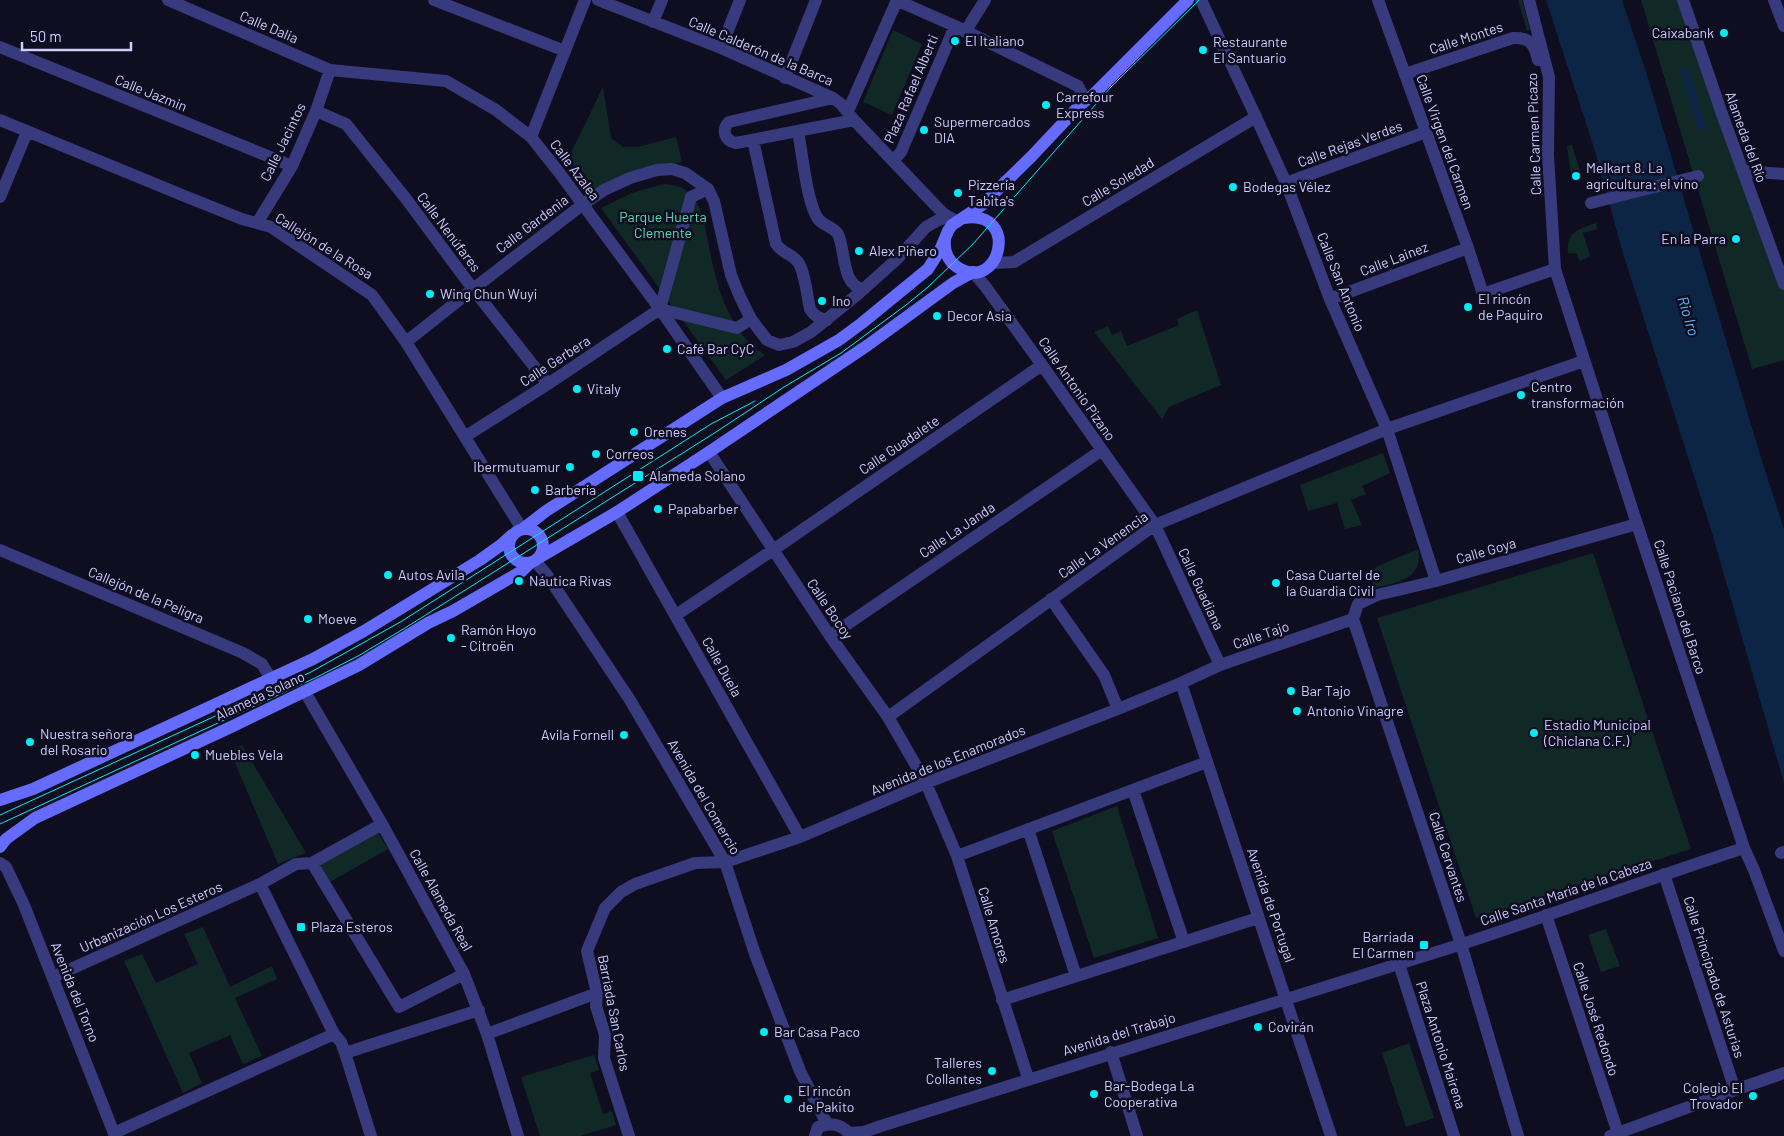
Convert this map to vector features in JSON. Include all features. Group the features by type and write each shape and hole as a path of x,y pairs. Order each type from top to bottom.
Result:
{"main road":[{"name":"Alameda Solano","path":"0,800 33,789 271,679 364,631 480,560 546,511 722,398 786,370 839,340 928,270 940,250 948,231 957,219 982,205 1031,157 1080,104 1093,95 1188,0"},
{"path":"957,219 979,218 985,220 996,230 999,237 999,251 992,264"},
{"path":"945,238 945,252 953,264 965,271 973,272"},
{"name":"Alameda Solano","path":"0,847 6,838 35,818 359,665 428,623 453,611 522,571 535,560 617,512 708,452 868,345 953,283 992,264"},
{"path":"533,530 540,536 543,546 535,560 518,562 512,556 508,545 520,531 533,530"}],"street":[{"name":"Calle Dalia","path":"168,0 330,70"},
{"path":"434,0 565,51"},
{"path":"531,137 585,0"},
{"name":"Calle Calderón de la Barca","path":"598,0 721,48 833,98 940,209 957,219"},
{"path":"653,22 662,0"},
{"path":"721,48 740,0"},
{"path":"786,78 816,0"},
{"path":"833,98 729,122 725,128 725,135 733,143 753,140 798,131 851,116 897,0 1078,86 1082,94 1080,104"},
{"name":"Plaza Rafael Alberti","path":"893,161 901,152 960,29 985,0"},
{"name":"Calle San Antonio","path":"1202,0 1286,184 1330,300 1387,429 1436,581"},
{"name":"Calle Virgen del Carmen","path":"1378,0 1483,294 1555,269"},
{"name":"Calle Carmen Picazo","path":"1529,0 1550,77 1548,155 1555,269"},
{"name":"Alameda del Río","path":"1683,0 1784,284"},
{"path":"1774,0 1784,26"},
{"name":"Calle Montes","path":"1405,74 1521,37 1530,41 1536,50 1549,106"},
{"name":"Calle Jazmin","path":"0,47 292,166"},
{"name":"Calle Jacintos","path":"257,223 292,166 316,110 330,70"},
{"name":"Calle Azalea","path":"330,70 446,81 496,110 531,137 660,309 722,398"},
{"name":"Calle Nenúfares","path":"316,110 346,124 407,200 472,289 548,384"},
{"name":"Calle Soledad","path":"992,264 1014,262 1256,118"},
{"name":"Callejón de la Rosa","path":"0,120 182,195 270,228 372,295 406,342 466,436 520,531"},
{"path":"798,131 815,213 824,224 835,230 838,234 849,278 854,286 864,289"},
{"path":"0,197 27,132"},
{"name":"Calle Rejas Verdes","path":"1286,184 1426,132"},
{"path":"753,140 776,244 780,250 797,261 802,269 810,310 817,317 827,320"},
{"name":"Calle Gardenia","path":"406,342 472,289 604,190 657,170 672,169 685,173 708,189"},
{"path":"1743,171 1784,174"},
{"path":"1591,203 1698,176"},
{"path":"751,319 737,328 660,309 691,197 708,189 714,201 731,275 751,319 767,340 779,345 793,342 827,320 896,259 926,227 940,219 957,219"},
{"name":"Calle Lainez","path":"1330,300 1468,248"},
{"name":"Calle Paciano del Barco","path":"1555,269 1744,848 1784,951"},
{"name":"Calle Antonio Pizano","path":"973,272 1042,365 1155,525"},
{"name":"Calle Gerbera","path":"466,436 660,309"},
{"name":"Calle La Venencia","path":"888,717 1155,525 1387,429 1584,361"},
{"name":"Calle Guadalete","path":"676,615 1042,365"},
{"name":"Calle La Janda","path":"830,636 1102,450"},
{"name":"Calle Bocoy","path":"708,452 830,636 888,717 926,782"},
{"name":"Calle Duela","path":"617,512 800,837"},
{"name":"Calle Goya","path":"1353,619 1358,604 1377,595 1436,581 1637,524"},
{"name":"Calle Guadiana","path":"1155,525 1220,665"},
{"name":"Callejón de la Peligra","path":"0,550 243,653 262,664 271,679"},
{"name":"Avenida del Comercio","path":"535,560 630,700 725,862 756,954 800,1071 827,1124"},
{"path":"1051,599 1104,675 1118,709"},
{"name":"Calle Tajo","path":"1181,684 1220,665 1353,619"},
{"name":"Calle Cervantes","path":"1353,619 1461,944 1518,1136"},
{"name":"Avenida de los Enamorados","path":"725,862 800,837 926,782 1181,684"},
{"name":"Avenida de Portugal","path":"1181,684 1331,1136"},
{"name":"Calle Alameda Real","path":"305,692 382,824 464,974 488,1034 518,1136"},
{"path":"957,856 1208,762"},
{"name":"Calle Amores","path":"926,782 957,856 1028,1078"},
{"path":"1132,790 1184,942"},
{"name":"Urbanización Los Esteros","path":"54,976 260,884 296,864 312,863 382,824"},
{"path":"1028,829 1076,976"},
{"name":"Calle Santa María de la Cabeza","path":"1398,964 1744,848"},
{"name":"Avenida del Torno","path":"0,862 6,867 54,976 115,1135"},
{"name":"Barriada San Carlos","path":"629,1136 604,1058 606,1035 596,1006 597,993 587,951 605,908 621,892 635,884 695,863 725,862"},
{"path":"312,863 399,1007 464,974"},
{"name":"Calle Principado de Asturias","path":"1664,874 1735,1090"},
{"path":"260,884 334,1034 341,1042 371,1136"},
{"name":"Calle José Redondo","path":"1546,915 1614,1135"},
{"path":"1002,1000 1258,918"},
{"name":"Avenida del Trabajo","path":"849,1135 864,1132 1028,1078 1398,964"},
{"name":"Plaza Antonio Mairena","path":"1398,964 1454,1136"},
{"path":"488,1034 597,993"},
{"path":"345,1052 479,1010"},
{"path":"115,1135 334,1034"},
{"path":"1111,1052 1137,1136"},
{"path":"1614,1135 1784,1073"},
{"path":"815,1136 818,1128 827,1124 843,1127 849,1135"}],"green space":[{"path":"1518,0 1522,0 1530,30 1527,31"},
{"path":"1641,0 1683,0 1784,284 1784,360 1752,369"},
{"path":"893,30 922,44 892,115 863,102"},
{"path":"603,87 611,138 623,147 638,147 676,137 682,162 662,166 592,195 568,159"},
{"path":"1572,145 1582,178 1572,181 1567,146"},
{"name":"Parque Huerta Clemente","path":"664,184 682,188 691,195 698,205 704,223 715,274 725,305 741,333 765,355 726,380 601,208 632,193"},
{"path":"1596,223 1597,229 1583,233 1590,256 1580,261 1576,253 1568,253 1569,240 1575,232"},
{"path":"1197,310 1221,385 1169,407 1162,419 1094,332 1108,326 1112,335 1121,331 1127,346 1179,325 1177,319"},
{"path":"1383,453 1390,473 1362,486 1366,494 1351,500 1362,525 1345,529 1337,503 1308,511 1300,485"},
{"path":"1418,549 1419,559 1413,573 1400,581 1374,588 1370,573 1378,566"},
{"name":"Estadio Municipal (Chiclana C.F.)","path":"1593,553 1691,849 1476,918 1377,618"},
{"path":"242,745 306,853 278,864 230,751"},
{"path":"1117,806 1158,938 1094,958 1052,831"},
{"path":"377,831 388,849 330,882 320,865"},
{"path":"203,927 230,987 272,966 277,979 235,998 262,1056 243,1064 230,1035 189,1053 202,1083 183,1093 124,961 142,954 156,983 198,964 184,934"},
{"path":"1606,929 1620,966 1601,972 1588,935"},
{"path":"1409,1043 1434,1118 1406,1127 1382,1053"},
{"path":"594,1055 599,1070 590,1073 603,1114 612,1111 616,1125 580,1136 540,1136 521,1077"}],"water":[{"name":"Rio Iro","path":"1546,0 1622,0 1647,75 1760,455 1784,529 1784,783 1710,526 1622,250 1595,151"},
{"path":"1688,67 1707,129 1698,131 1679,69"}],"tram line":[{"path":"0,824 315,678 358,656 841,353 928,287 973,244 1111,87 1199,0"},
{"path":"0,815 311,672 402,621 711,424 755,401"}],"place":[{"name":"Caixabank","path":"1724,33"},
{"name":"El Italiano","path":"955,41"},
{"name":"Restaurante El Santuario","path":"1203,50"},
{"name":"Carrefour Express","path":"1046,105"},
{"name":"Supermercados DIA","path":"924,130"},
{"name":"Melkart 8. La agricultura: el vino","path":"1576,176"},
{"name":"Bodegas Vélez","path":"1233,187"},
{"name":"Pizzería Tabita's","path":"958,193"},
{"name":"En la Parra","path":"1736,239"},
{"name":"Alex Piñero","path":"859,251"},
{"name":"Wing Chun Wuyi","path":"430,294"},
{"name":"Ino","path":"822,301"},
{"name":"El rincón de Paquiro","path":"1468,307"},
{"name":"Decor Asia","path":"937,316"},
{"name":"Café Bar CyC","path":"667,349"},
{"name":"Vitaly","path":"577,389"},
{"name":"Centro transformación","path":"1521,395"},
{"name":"Orenes","path":"634,432"},
{"name":"Correos","path":"596,454"},
{"name":"Ibermutuamur","path":"570,467"},
{"name":"Alameda Solano","path":"638,476"},
{"name":"Barbería","path":"535,490"},
{"name":"Papabarber","path":"658,509"},
{"name":"Autos Avila","path":"388,575"},
{"name":"Náutica Rivas","path":"519,581"},
{"name":"Casa Cuartel de la Guardia Civil","path":"1276,583"},
{"name":"Moeve","path":"308,619"},
{"name":"Ramón Hoyo - Citroën","path":"451,638"},
{"name":"Bar Tajo","path":"1291,691"},
{"name":"Antonio Vinagre","path":"1297,711"},
{"name":"Estadio Municipal (Chiclana C.F.)","path":"1534,733"},
{"name":"Avila Fornell","path":"624,735"},
{"name":"Nuestra señora del Rosario","path":"30,742"},
{"name":"Muebles Vela","path":"195,755"},
{"name":"Plaza Esteros","path":"301,927"},
{"name":"Barriada El Carmen","path":"1424,945"},
{"name":"Covirán","path":"1258,1027"},
{"name":"Bar Casa Paco","path":"764,1032"},
{"name":"Talleres Collantes","path":"992,1071"},
{"name":"Bar-Bodega La Cooperativa","path":"1094,1094"},
{"name":"Colegio El Trovador","path":"1753,1096"},
{"name":"El rincón de Pakito","path":"788,1099"}]}
